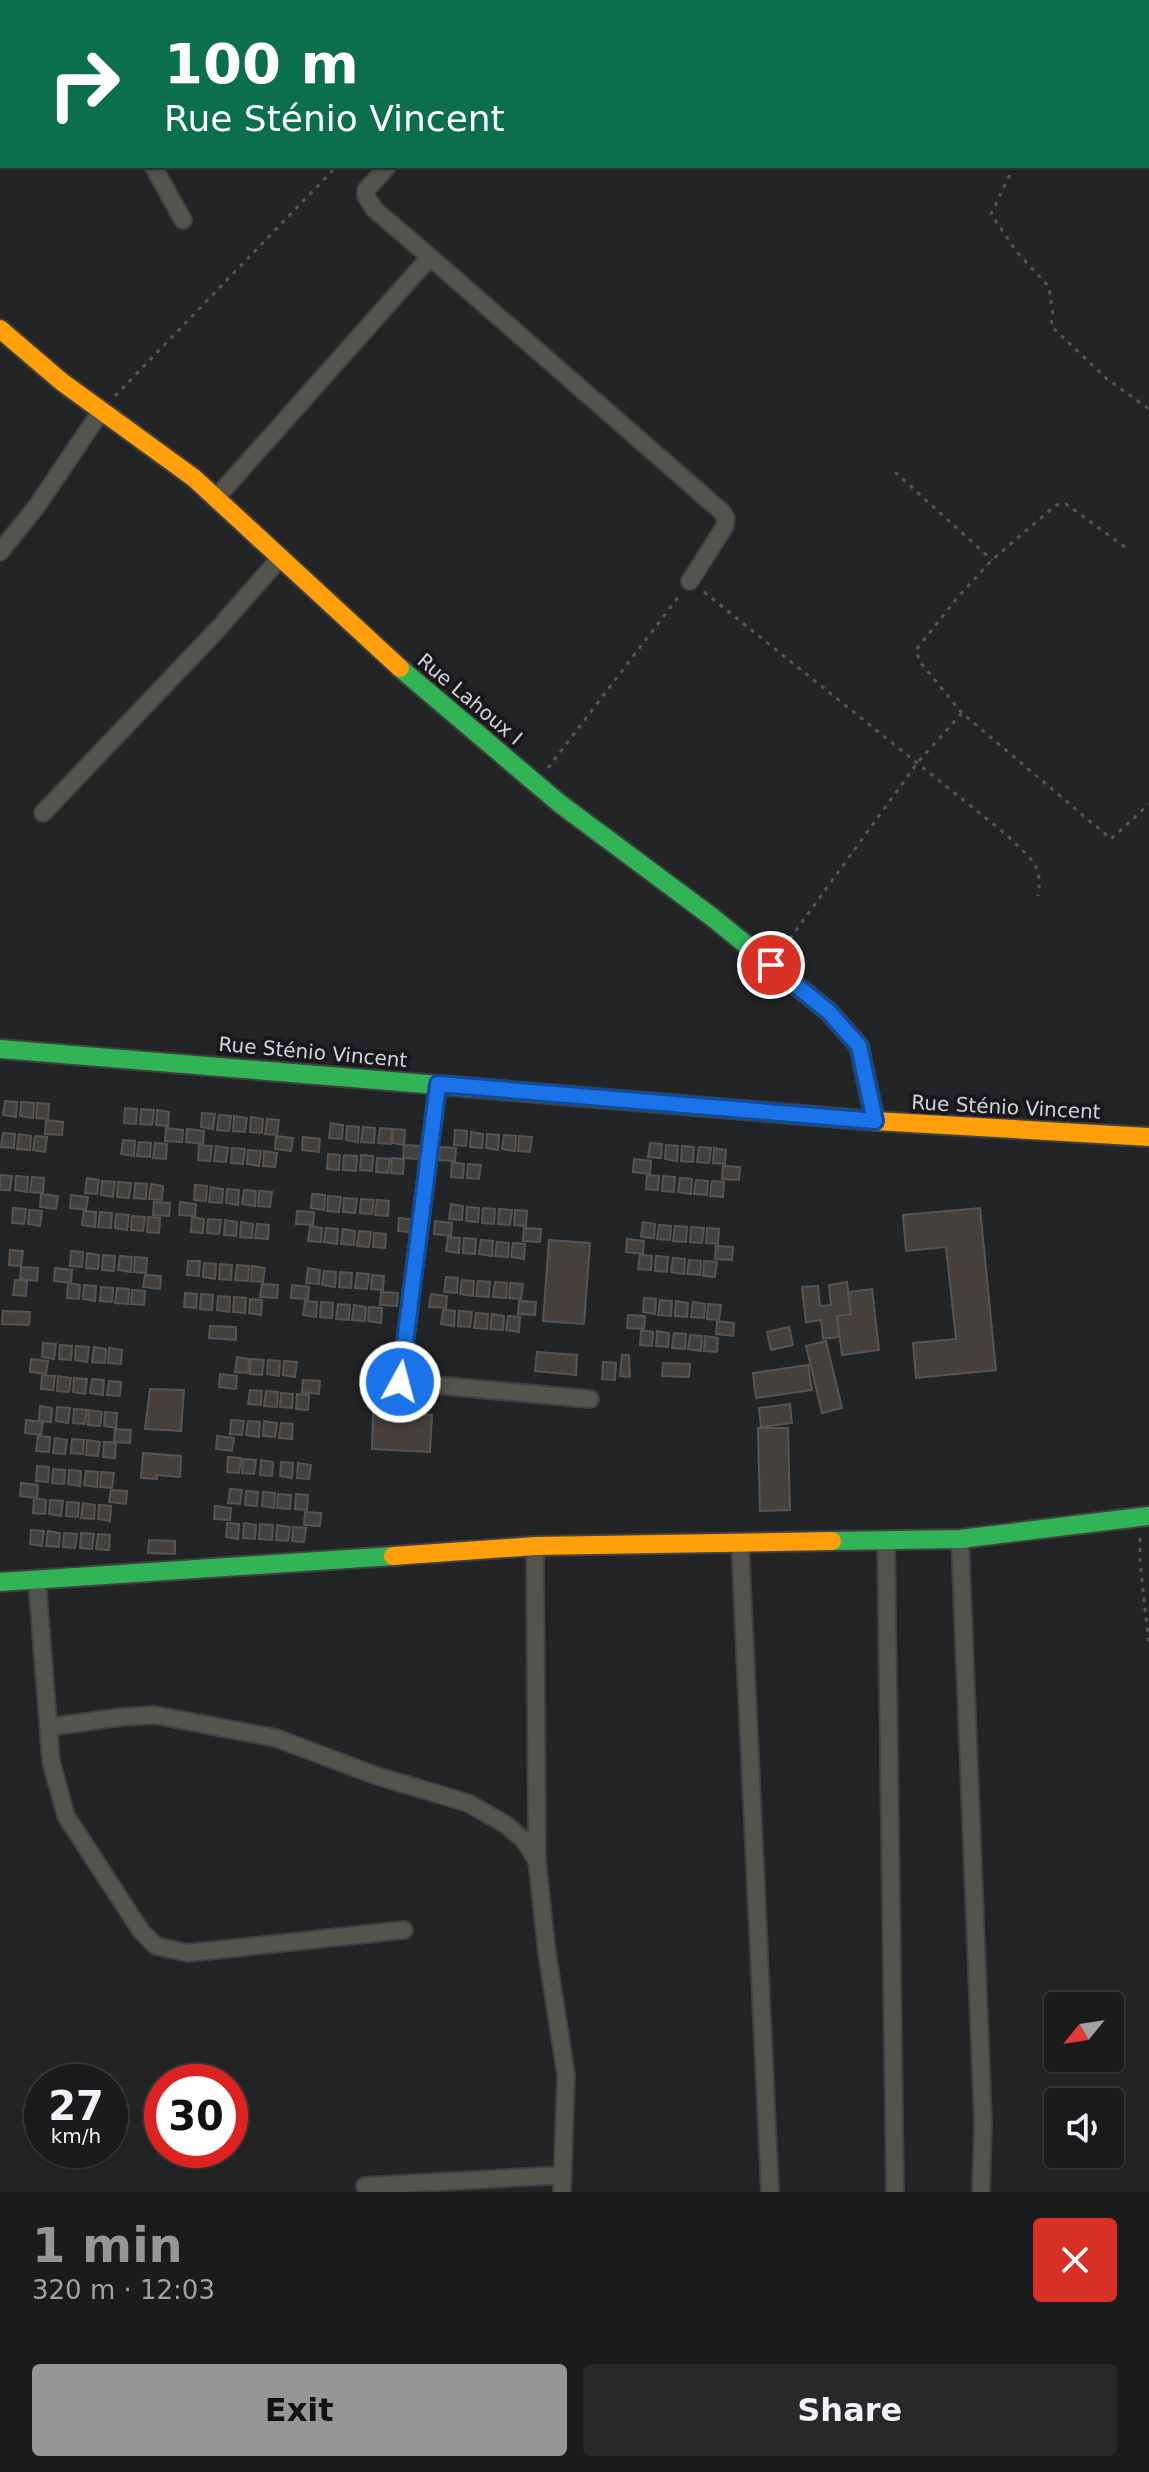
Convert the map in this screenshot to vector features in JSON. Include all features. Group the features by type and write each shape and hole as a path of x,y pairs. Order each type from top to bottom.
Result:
{"street":[{"path":"154,168 183,220"},
{"path":"386,168 366,190 374,209 721,511 726,518 725,526 690,581"},
{"path":"216,498 430,257"},
{"name":"Rue Lahoux I","path":"4,340 194,478 419,686 536,784 712,917 829,1012 859,1046 875,1121"},
{"path":"0,552 55,481 101,411"},
{"path":"43,813 218,629 280,558"},
{"name":"Rue Sténio Vincent","path":"0,1049 875,1121 1149,1137"},
{"path":"438,1084 400,1382 590,1399"},
{"path":"0,1582 535,1546 960,1539 1145,1517"},
{"path":"960,1539 983,2122 981,2192"},
{"path":"886,1540 895,2192"},
{"path":"740,1542 770,2192"},
{"path":"365,2186 563,2183 566,2075 547,1953 537,1861 535,1546"},
{"path":"37,1580 51,1761 66,1816 129,1913 156,1946 188,1953 404,1930"},
{"path":"49,1727 155,1715 276,1738 377,1776 468,1803 505,1824 524,1840 537,1861"}],"path":[{"path":"101,411 335,168"},
{"path":"1013,168 991,214 1016,251 1049,287 1053,315 1051,326 1107,379 1149,409"},
{"path":"895,472 992,560"},
{"path":"1125,547 1066,504 1056,505 992,560 916,650 920,662 962,713 1111,839 1149,804"},
{"path":"536,784 690,581 1007,835 1039,869 1038,896"},
{"path":"771,965 918,762 962,713"},
{"path":"1145,1517 1140,1562 1149,1645"}],"building":[{"path":"5,1101 17,1102 16,1117 3,1115"},
{"path":"21,1102 34,1103 33,1118 20,1116"},
{"path":"37,1103 49,1104 48,1119 36,1118"},
{"path":"125,1108 137,1109 136,1124 124,1123"},
{"path":"141,1109 154,1110 152,1125 140,1124"},
{"path":"157,1110 169,1112 168,1126 156,1125"},
{"path":"202,1113 215,1114 213,1129 201,1127"},
{"path":"219,1115 231,1116 229,1131 217,1130"},
{"path":"234,1116 247,1118 245,1132 233,1131"},
{"path":"251,1117 263,1119 262,1133 250,1132"},
{"path":"267,1119 279,1120 277,1135 265,1134"},
{"path":"46,1120 63,1122 62,1135 45,1134"},
{"path":"331,1123 343,1125 342,1139 329,1138"},
{"path":"347,1126 359,1127 358,1142 346,1140"},
{"path":"363,1127 375,1128 374,1143 361,1142"},
{"path":"166,1128 183,1130 182,1142 165,1141"},
{"path":"380,1128 392,1129 391,1144 378,1143"},
{"path":"187,1129 204,1131 203,1144 186,1142"},
{"path":"393,1129 405,1130 404,1145 392,1143"},
{"path":"455,1130 467,1131 466,1146 454,1145"},
{"path":"471,1132 483,1134 482,1148 470,1147"},
{"path":"3,1133 15,1134 14,1148 1,1147"},
{"path":"19,1134 31,1136 30,1150 17,1149"},
{"path":"487,1134 499,1135 498,1150 486,1148"},
{"path":"504,1135 516,1136 515,1151 502,1149"},
{"path":"35,1136 47,1137 45,1152 33,1150"},
{"path":"276,1136 293,1138 291,1151 275,1149"},
{"path":"519,1136 532,1137 530,1152 518,1151"},
{"path":"303,1137 320,1139 319,1152 302,1150"},
{"path":"123,1140 135,1141 134,1156 121,1154"},
{"path":"139,1142 151,1143 150,1157 137,1156"},
{"path":"155,1143 167,1144 166,1159 153,1158"},
{"path":"650,1143 662,1144 661,1158 648,1157"},
{"path":"199,1145 212,1146 210,1161 198,1160"},
{"path":"404,1145 421,1146 419,1159 403,1158"},
{"path":"666,1145 678,1146 677,1161 665,1159"},
{"path":"216,1146 228,1148 226,1162 214,1161"},
{"path":"682,1146 694,1147 693,1162 681,1161"},
{"path":"440,1147 456,1148 455,1161 439,1160"},
{"path":"699,1147 711,1148 709,1163 697,1162"},
{"path":"232,1148 245,1149 243,1164 231,1163"},
{"path":"714,1148 726,1150 725,1164 713,1163"},
{"path":"248,1150 261,1151 259,1166 247,1164"},
{"path":"264,1151 277,1153 275,1167 263,1166"},
{"path":"328,1154 340,1155 339,1170 327,1169"},
{"path":"344,1155 357,1156 356,1171 343,1170"},
{"path":"361,1155 373,1156 372,1171 360,1170"},
{"path":"377,1158 390,1159 388,1173 376,1172"},
{"path":"392,1158 404,1159 403,1174 391,1173"},
{"path":"634,1159 651,1161 650,1174 633,1172"},
{"path":"452,1162 464,1164 463,1178 451,1177"},
{"path":"468,1164 481,1165 479,1179 467,1178"},
{"path":"723,1166 740,1167 739,1180 722,1179"},
{"path":"0,1175 12,1176 10,1190 0,1190"},
{"path":"647,1175 659,1176 658,1190 646,1189"},
{"path":"16,1176 28,1177 27,1192 15,1190"},
{"path":"663,1176 675,1177 674,1192 662,1191"},
{"path":"32,1177 44,1178 43,1193 30,1192"},
{"path":"87,1178 99,1180 97,1194 85,1193"},
{"path":"680,1178 692,1179 691,1194 678,1192"},
{"path":"696,1180 708,1181 707,1195 694,1194"},
{"path":"102,1181 115,1182 113,1197 101,1195"},
{"path":"712,1181 724,1182 723,1197 710,1196"},
{"path":"118,1182 131,1183 129,1198 117,1197"},
{"path":"135,1183 147,1184 146,1199 134,1198"},
{"path":"151,1184 163,1186 162,1200 149,1199"},
{"path":"195,1185 207,1186 206,1201 194,1200"},
{"path":"211,1187 223,1189 222,1203 209,1202"},
{"path":"227,1189 239,1190 238,1205 226,1203"},
{"path":"244,1190 256,1191 255,1206 242,1204"},
{"path":"259,1191 272,1192 270,1207 258,1206"},
{"path":"41,1194 58,1196 56,1209 40,1207"},
{"path":"312,1194 325,1195 324,1210 311,1208"},
{"path":"71,1195 88,1197 86,1210 70,1208"},
{"path":"328,1196 341,1197 339,1212 327,1211"},
{"path":"344,1198 357,1199 355,1213 343,1212"},
{"path":"361,1199 374,1200 372,1214 360,1213"},
{"path":"377,1200 389,1201 388,1216 375,1215"},
{"path":"154,1202 170,1203 169,1216 153,1215"},
{"path":"180,1202 196,1204 195,1216 179,1215"},
{"path":"451,1204 463,1206 462,1220 449,1219"},
{"path":"467,1207 479,1208 478,1222 466,1221"},
{"path":"13,1208 26,1209 24,1224 12,1223"},
{"path":"483,1208 495,1209 494,1224 482,1223"},
{"path":"980,1208 996,1370 916,1378 913,1343 956,1339 946,1247 906,1251 903,1215"},
{"path":"499,1209 512,1210 510,1225 498,1224"},
{"path":"29,1210 42,1211 40,1226 28,1224"},
{"path":"515,1210 527,1211 526,1226 514,1225"},
{"path":"84,1211 96,1212 95,1227 82,1225"},
{"path":"297,1211 314,1212 313,1225 296,1224"},
{"path":"100,1212 112,1213 111,1228 98,1227"},
{"path":"116,1214 129,1215 127,1230 115,1228"},
{"path":"132,1216 145,1217 143,1231 131,1230"},
{"path":"148,1217 160,1218 159,1233 147,1232"},
{"path":"192,1217 204,1219 203,1233 191,1232"},
{"path":"399,1218 415,1220 414,1233 398,1231"},
{"path":"208,1219 221,1220 219,1234 207,1233"},
{"path":"225,1220 237,1222 236,1236 224,1235"},
{"path":"435,1221 452,1223 451,1236 434,1234"},
{"path":"241,1222 253,1224 252,1238 240,1237"},
{"path":"643,1222 655,1224 654,1238 641,1237"},
{"path":"257,1224 269,1225 268,1239 255,1238"},
{"path":"659,1225 671,1226 670,1240 657,1239"},
{"path":"310,1226 322,1228 321,1242 308,1241"},
{"path":"675,1226 687,1227 686,1242 673,1241"},
{"path":"691,1227 704,1228 702,1243 690,1242"},
{"path":"326,1228 338,1229 337,1244 324,1242"},
{"path":"524,1228 541,1229 540,1242 523,1241"},
{"path":"707,1228 719,1229 718,1244 706,1243"},
{"path":"343,1229 355,1231 354,1245 341,1244"},
{"path":"359,1231 371,1232 369,1247 357,1246"},
{"path":"374,1233 386,1234 385,1248 373,1247"},
{"path":"448,1237 460,1238 459,1253 446,1251"},
{"path":"464,1238 476,1239 475,1254 463,1253"},
{"path":"627,1239 644,1241 643,1254 626,1252"},
{"path":"481,1240 493,1241 492,1256 479,1254"},
{"path":"549,1240 590,1243 584,1324 543,1321"},
{"path":"497,1242 509,1243 508,1257 495,1256"},
{"path":"513,1243 525,1244 524,1259 511,1257"},
{"path":"716,1246 733,1247 732,1260 715,1259"},
{"path":"10,1250 23,1251 21,1266 9,1265"},
{"path":"71,1251 83,1252 82,1267 70,1266"},
{"path":"87,1253 99,1255 98,1269 86,1268"},
{"path":"103,1255 115,1256 114,1271 102,1270"},
{"path":"640,1255 652,1256 651,1270 638,1269"},
{"path":"120,1256 132,1257 131,1272 118,1270"},
{"path":"656,1256 668,1257 667,1272 655,1271"},
{"path":"135,1257 147,1258 146,1273 134,1272"},
{"path":"673,1258 685,1259 684,1274 671,1272"},
{"path":"689,1260 701,1261 700,1275 687,1274"},
{"path":"188,1261 200,1261 199,1276 187,1275"},
{"path":"704,1261 717,1262 715,1277 703,1276"},
{"path":"204,1263 216,1264 215,1279 203,1277"},
{"path":"220,1264 232,1265 231,1280 219,1279"},
{"path":"237,1265 249,1266 248,1281 235,1280"},
{"path":"252,1266 265,1268 263,1282 251,1281"},
{"path":"21,1267 38,1268 37,1281 20,1279"},
{"path":"55,1268 72,1270 71,1283 54,1281"},
{"path":"308,1268 320,1270 319,1284 306,1283"},
{"path":"324,1271 336,1272 335,1287 322,1285"},
{"path":"340,1272 352,1273 351,1288 339,1287"},
{"path":"357,1273 369,1274 367,1289 355,1288"},
{"path":"145,1275 161,1276 160,1289 143,1287"},
{"path":"372,1275 384,1276 383,1290 371,1289"},
{"path":"446,1277 458,1278 457,1293 444,1292"},
{"path":"15,1280 27,1281 26,1296 13,1295"},
{"path":"462,1280 474,1281 473,1296 460,1294"},
{"path":"478,1281 490,1282 489,1297 476,1296"},
{"path":"495,1282 507,1283 506,1298 493,1297"},
{"path":"847,1282 851,1314 837,1316 839,1337 823,1339 821,1320 806,1322 802,1287 818,1286 820,1306 831,1305 829,1285"},
{"path":"68,1283 80,1285 79,1299 67,1298"},
{"path":"510,1283 523,1284 521,1299 509,1298"},
{"path":"262,1284 278,1285 277,1298 260,1297"},
{"path":"84,1285 96,1286 95,1301 83,1299"},
{"path":"292,1285 309,1287 308,1299 291,1298"},
{"path":"101,1287 113,1288 112,1302 100,1301"},
{"path":"117,1288 129,1289 128,1304 115,1303"},
{"path":"872,1289 879,1350 842,1355 837,1316 851,1314 848,1292"},
{"path":"132,1290 145,1291 144,1305 131,1304"},
{"path":"381,1292 398,1293 397,1306 380,1305"},
{"path":"185,1293 197,1294 196,1308 184,1307"},
{"path":"201,1294 213,1295 212,1310 200,1309"},
{"path":"431,1294 447,1296 446,1308 429,1307"},
{"path":"218,1296 230,1297 229,1312 217,1310"},
{"path":"234,1297 246,1298 245,1313 233,1312"},
{"path":"644,1298 656,1299 655,1314 643,1312"},
{"path":"250,1299 262,1300 261,1315 249,1313"},
{"path":"660,1300 672,1301 671,1316 658,1315"},
{"path":"305,1301 317,1302 316,1317 303,1315"},
{"path":"519,1301 536,1302 535,1315 518,1314"},
{"path":"676,1301 688,1303 687,1317 675,1316"},
{"path":"321,1302 333,1303 332,1318 320,1317"},
{"path":"693,1302 705,1304 704,1318 691,1317"},
{"path":"338,1304 350,1305 349,1320 336,1319"},
{"path":"708,1304 721,1305 719,1320 707,1319"},
{"path":"354,1305 366,1307 365,1321 352,1320"},
{"path":"369,1307 382,1308 381,1323 368,1321"},
{"path":"443,1310 455,1311 454,1326 441,1324"},
{"path":"3,1311 30,1312 29,1325 2,1324"},
{"path":"459,1311 472,1312 470,1327 458,1326"},
{"path":"476,1313 488,1314 487,1329 474,1328"},
{"path":"492,1314 504,1316 503,1330 490,1329"},
{"path":"628,1315 645,1316 644,1329 627,1328"},
{"path":"508,1316 520,1317 519,1332 506,1330"},
{"path":"717,1321 734,1323 733,1336 716,1334"},
{"path":"210,1326 236,1327 236,1340 209,1338"},
{"path":"789,1327 793,1345 771,1350 767,1332"},
{"path":"641,1330 653,1332 652,1346 640,1345"},
{"path":"657,1331 669,1333 668,1347 656,1346"},
{"path":"674,1333 686,1334 685,1349 672,1348"},
{"path":"690,1335 702,1336 701,1351 688,1349"},
{"path":"705,1336 718,1338 717,1352 704,1351"},
{"path":"826,1341 842,1408 822,1413 806,1346"},
{"path":"43,1343 56,1344 54,1359 42,1357"},
{"path":"60,1345 72,1346 71,1360 59,1359"},
{"path":"76,1346 89,1347 87,1362 75,1360"},
{"path":"94,1347 106,1349 105,1363 92,1362"},
{"path":"109,1348 122,1350 121,1364 108,1363"},
{"path":"537,1352 577,1355 576,1375 535,1371"},
{"path":"622,1355 629,1355 630,1377 620,1376"},
{"path":"237,1357 249,1359 248,1373 235,1372"},
{"path":"31,1359 48,1361 46,1374 30,1372"},
{"path":"251,1359 264,1360 262,1375 250,1374"},
{"path":"268,1360 280,1361 279,1376 267,1374"},
{"path":"284,1361 297,1362 295,1377 283,1375"},
{"path":"603,1362 616,1363 615,1380 602,1379"},
{"path":"663,1363 690,1364 689,1377 662,1376"},
{"path":"808,1365 812,1390 756,1398 753,1373"},
{"path":"220,1374 237,1376 236,1389 219,1387"},
{"path":"42,1375 55,1376 53,1390 41,1389"},
{"path":"58,1376 71,1378 69,1392 57,1391"},
{"path":"74,1378 87,1379 85,1394 73,1392"},
{"path":"92,1379 104,1380 103,1395 90,1393"},
{"path":"303,1380 320,1381 319,1394 302,1392"},
{"path":"109,1381 121,1382 120,1396 107,1395"},
{"path":"150,1389 184,1390 181,1431 145,1429"},
{"path":"250,1390 262,1391 261,1405 248,1404"},
{"path":"266,1391 278,1392 277,1407 264,1406"},
{"path":"281,1393 293,1394 292,1408 280,1407"},
{"path":"297,1394 309,1395 308,1410 296,1409"},
{"path":"790,1404 792,1423 761,1427 759,1408"},
{"path":"40,1406 52,1408 51,1422 39,1421"},
{"path":"57,1407 70,1408 68,1423 56,1421"},
{"path":"74,1409 87,1410 85,1424 73,1423"},
{"path":"89,1410 102,1412 100,1426 88,1425"},
{"path":"105,1412 117,1413 116,1428 104,1426"},
{"path":"373,1412 432,1415 430,1452 372,1449"},
{"path":"26,1420 43,1422 41,1435 25,1433"},
{"path":"231,1420 244,1421 242,1435 230,1434"},
{"path":"248,1421 260,1422 259,1437 246,1435"},
{"path":"264,1421 277,1423 275,1437 263,1436"},
{"path":"281,1423 293,1424 292,1439 279,1438"},
{"path":"758,1428 788,1428 790,1510 760,1511"},
{"path":"115,1429 131,1430 130,1443 114,1442"},
{"path":"38,1436 50,1437 49,1452 36,1451"},
{"path":"217,1436 234,1438 232,1451 216,1449"},
{"path":"55,1438 67,1440 65,1454 53,1453"},
{"path":"72,1439 84,1440 83,1454 71,1453"},
{"path":"87,1440 100,1442 98,1456 86,1455"},
{"path":"104,1442 116,1443 115,1458 103,1457"},
{"path":"143,1453 181,1456 180,1477 157,1475 157,1479 141,1478"},
{"path":"228,1457 241,1458 239,1473 227,1472"},
{"path":"243,1459 256,1460 254,1474 242,1473"},
{"path":"261,1460 273,1462 272,1476 260,1475"},
{"path":"281,1462 293,1463 292,1478 280,1476"},
{"path":"298,1463 311,1465 309,1479 297,1478"},
{"path":"37,1466 49,1467 48,1482 36,1481"},
{"path":"53,1469 65,1470 64,1484 52,1483"},
{"path":"69,1470 81,1471 80,1486 68,1484"},
{"path":"86,1471 98,1472 97,1487 84,1485"},
{"path":"101,1472 114,1473 112,1488 100,1487"},
{"path":"21,1483 38,1485 37,1498 20,1496"},
{"path":"230,1489 242,1490 240,1504 228,1503"},
{"path":"111,1490 127,1491 126,1504 109,1502"},
{"path":"246,1491 258,1492 257,1506 245,1505"},
{"path":"263,1492 275,1493 274,1508 262,1506"},
{"path":"278,1494 291,1495 290,1509 277,1508"},
{"path":"296,1494 308,1495 307,1510 295,1509"},
{"path":"34,1498 46,1500 45,1514 33,1513"},
{"path":"50,1500 63,1501 61,1516 49,1514"},
{"path":"67,1502 79,1503 78,1517 66,1516"},
{"path":"83,1503 95,1505 94,1519 81,1518"},
{"path":"99,1505 111,1506 110,1521 98,1519"},
{"path":"215,1506 231,1508 230,1520 214,1519"},
{"path":"305,1512 321,1513 320,1526 304,1525"},
{"path":"227,1523 239,1524 238,1539 226,1537"},
{"path":"244,1523 256,1525 255,1539 243,1538"},
{"path":"260,1524 273,1525 272,1540 259,1539"},
{"path":"277,1525 290,1527 288,1541 276,1540"},
{"path":"293,1527 306,1528 304,1542 292,1541"},
{"path":"31,1530 44,1531 42,1546 30,1544"},
{"path":"48,1531 60,1533 59,1547 46,1546"},
{"path":"64,1533 77,1534 75,1548 63,1547"},
{"path":"81,1533 94,1534 92,1549 80,1548"},
{"path":"98,1534 110,1535 109,1550 96,1549"},
{"path":"149,1540 175,1541 175,1554 148,1553"}],"traffic: fast":[{"path":"400,668 559,803 712,917 829,1012 859,1046 875,1121"},
{"path":"0,1049 706,1107"},
{"path":"832,1541 960,1539 1149,1516"},
{"path":"0,1582 393,1556"}],"traffic: slow":[{"path":"0,329 62,382 194,478 400,668"},
{"path":"706,1107 875,1121 1149,1137"},
{"path":"393,1556 535,1546 832,1541"}],"route":[{"path":"400,1382 438,1084 875,1121 859,1046 829,1012 771,965"}]}
